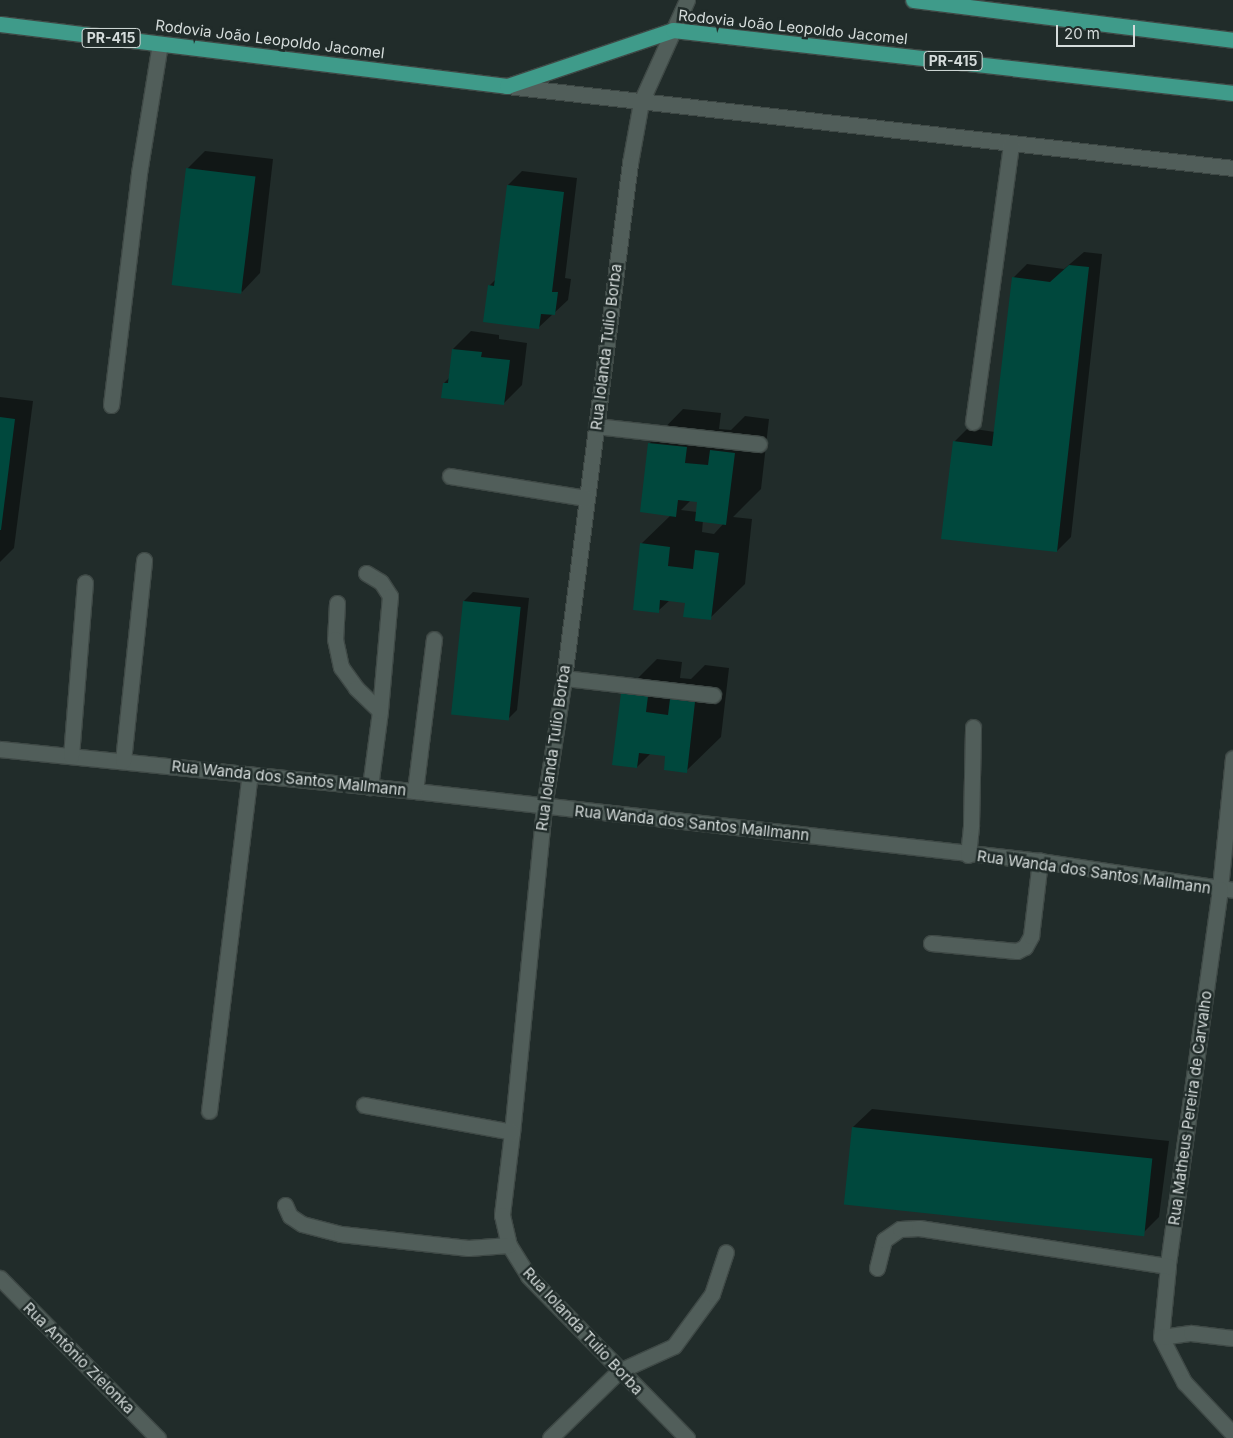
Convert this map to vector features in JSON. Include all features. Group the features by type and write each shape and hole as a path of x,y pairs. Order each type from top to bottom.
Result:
{"highway":[{"path":"912,0 1233,40"},
{"name":"Rodovia João Leopoldo Jacomel","path":"0,24 507,86 673,30 1233,93"}],"street":[{"name":"Rua Iolanda Tulio Borba","path":"687,0 640,102 630,163 564,678 544,807 502,1215 509,1245 528,1276 619,1371 687,1438"},
{"path":"111,404 139,173 160,44"},
{"name":"Rodovia João Leopoldo Jacomel","path":"507,86 1233,168"},
{"path":"973,422 1010,144"},
{"path":"596,426 759,444"},
{"path":"450,476 586,498"},
{"path":"123,761 144,560"},
{"path":"366,573 381,582 390,596 380,711 370,787"},
{"path":"71,756 85,583"},
{"path":"336,603 335,639 341,667 356,688 380,711"},
{"path":"415,792 434,639"},
{"path":"564,678 713,695"},
{"path":"968,854 973,728"},
{"name":"Rua Wanda dos Santos Mallmann","path":"0,749 250,774 1040,861 1226,889"},
{"name":"Rua Matheus Pereira de Carvalho","path":"1161,1336 1168,1266 1226,889 1233,758"},
{"path":"209,1111 250,774"},
{"path":"931,943 1017,951 1025,946 1031,936 1040,861"},
{"path":"364,1105 512,1132"},
{"path":"285,1205 290,1216 302,1224 341,1234 468,1248 509,1245"},
{"path":"877,1268 884,1240 900,1229 919,1228 1168,1266"},
{"path":"550,1438 619,1371 674,1346 712,1294 726,1252"},
{"name":"Rua Antônio Zielonka","path":"0,1278 158,1438"},
{"path":"1233,1338 1191,1333 1161,1336 1184,1382 1233,1434"}],"building":[{"path":"186,168 255,177 241,294 172,285"},
{"path":"507,185 564,192 552,292 558,292 555,315 541,314 539,329 483,322 488,285 494,286"},
{"path":"1069,265 1089,267 1057,552 941,539 953,441 992,446 1012,277 1050,282"},
{"path":"452,349 482,352 481,357 510,360 504,405 441,398 443,383 448,383"},
{"path":"0,417 15,419 1,530 0,530"},
{"path":"648,443 687,447 685,463 708,465 710,450 735,453 726,525 695,521 697,502 678,500 676,517 640,512"},
{"path":"640,543 670,547 668,566 693,569 695,550 719,553 711,620 683,617 685,603 660,600 659,613 633,610"},
{"path":"463,601 521,607 509,720 451,714"},
{"path":"621,693 648,696 646,712 668,715 670,699 695,702 687,773 664,770 665,756 639,753 637,768 612,765"},
{"path":"852,1127 1152,1159 1144,1236 844,1205"}]}
